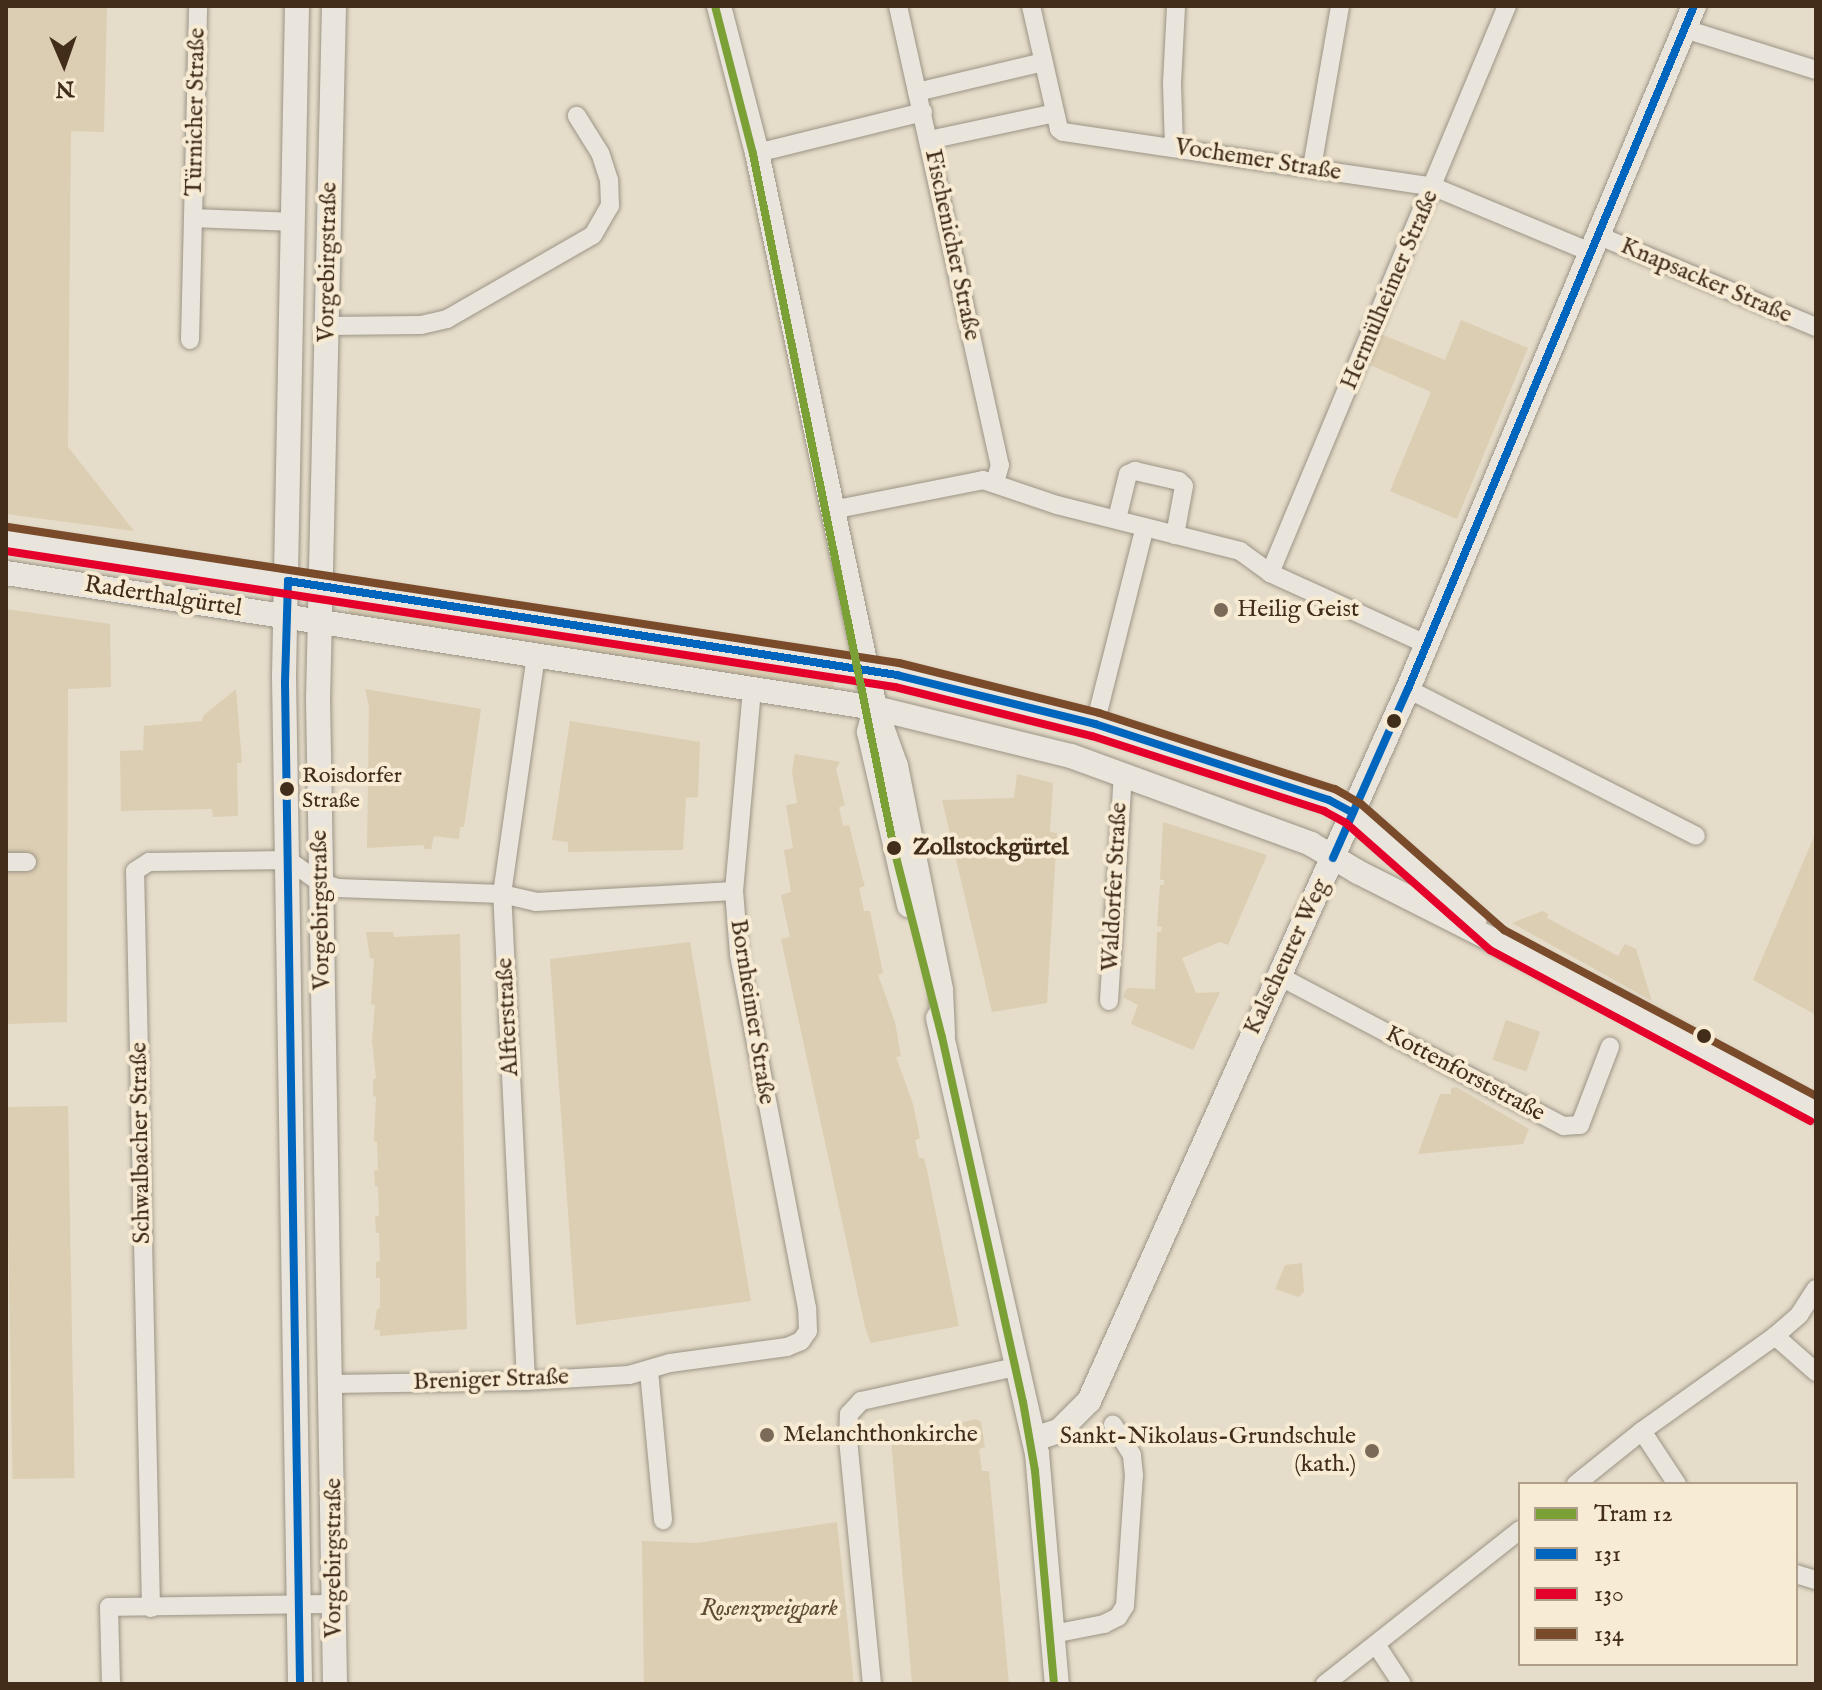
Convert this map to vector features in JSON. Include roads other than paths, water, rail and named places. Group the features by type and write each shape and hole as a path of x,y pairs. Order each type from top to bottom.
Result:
{"main road":[{"name":"Vorgebirgstraße","path":"297,6 286,616 300,1684"},
{"name":"Vorgebirgstraße","path":"334,6 320,622 319,882 332,1384 335,1684"},
{"path":"719,6 757,153 875,708 869,732 894,849 943,1034 1020,1366 1034,1439 1057,1684"},
{"name":"Kalscheurer Weg","path":"1034,1439 1059,1431 1089,1401 1277,975 1408,689 1690,17"},
{"path":"296,89 332,88"},
{"name":"Raderthalgürtel","path":"6,539 321,587"},
{"name":"Raderthalgürtel","path":"6,573 320,622"},
{"path":"321,587 866,670 1095,724 1329,800 1353,813 1497,940"},
{"path":"320,622 875,708 1042,748 1123,774 1294,836 1816,1110"}],"street":[{"name":"Türnicher Straße","path":"190,340 198,6"},
{"name":"Fischenicher Straße","path":"898,6 1000,465 995,483"},
{"path":"929,140 1055,113 1031,6"},
{"path":"1174,147 1176,6"},
{"path":"1312,167 1340,6"},
{"name":"Hermülheimer Straße","path":"1270,573 1434,187 1507,6"},
{"path":"1690,17 1816,70"},
{"path":"917,92 1044,62"},
{"path":"757,153 923,112"},
{"name":"Vochemer Straße","path":"1055,113 1063,132 1434,187 1593,244"},
{"path":"327,326 421,325 447,319 593,235 610,206 609,180 600,153 577,116"},
{"name":"Türnicher Straße","path":"194,218 293,222"},
{"name":"Knapsacker Straße","path":"1593,244 1816,327"},
{"path":"1117,519 1128,474 1135,471 1179,481 1184,486 1175,535"},
{"path":"832,510 972,480 995,483 1057,505 1240,551 1270,573 1426,644"},
{"path":"1095,724 1145,527"},
{"name":"Alfterstraße","path":"526,1381 502,894 536,656"},
{"path":"1408,689 1696,836"},
{"name":"Bornheimer Straße","path":"752,690 734,891 739,954 808,1331"},
{"name":"Waldorfer Straße","path":"1109,1001 1123,774"},
{"path":"288,860 319,882 338,888 502,894 536,902 734,891"},
{"name":"Schwalbacher Straße","path":"151,1608 135,871 149,862 288,860"},
{"path":"6,862 27,862"},
{"name":"Kottenforststraße","path":"1277,975 1564,1126 1580,1125 1610,1047"},
{"path":"1578,1482 1642,1431 1775,1336 1799,1315 1816,1289"},
{"path":"1799,1315 1816,1326"},
{"name":"Breniger Straße","path":"332,1384 526,1381 649,1371 670,1363 787,1347 801,1341 808,1331"},
{"path":"1775,1336 1816,1372"},
{"path":"872,1684 848,1441 849,1414 861,1401 1020,1366"},
{"path":"649,1371 663,1520"},
{"path":"1053,1634 1104,1624 1118,1617 1125,1606 1134,1475 1132,1455 1113,1424"},
{"path":"1642,1431 1676,1482"},
{"path":"1325,1684 1518,1532"},
{"path":"111,1684 109,1607 335,1604"},
{"path":"1377,1646 1402,1684"}],"tram line":[{"name":"12","path":"715,6 753,154 894,849 942,1037 1023,1402 1035,1471 1054,1684"}],"place":[{"name":"Heilig Geist","path":"1221,610"},
{"name":"Roisdorfer Straße","path":"287,789"},
{"name":"Zollstockgürtel","path":"894,848"},
{"name":"Melanchthonkirche","path":"767,1435"},
{"name":"Sankt-Nikolaus-Grundschule (kath.)","path":"1372,1451"}],"park label":[{"name":"Rosenzweigpark","path":"769,1609"}]}
